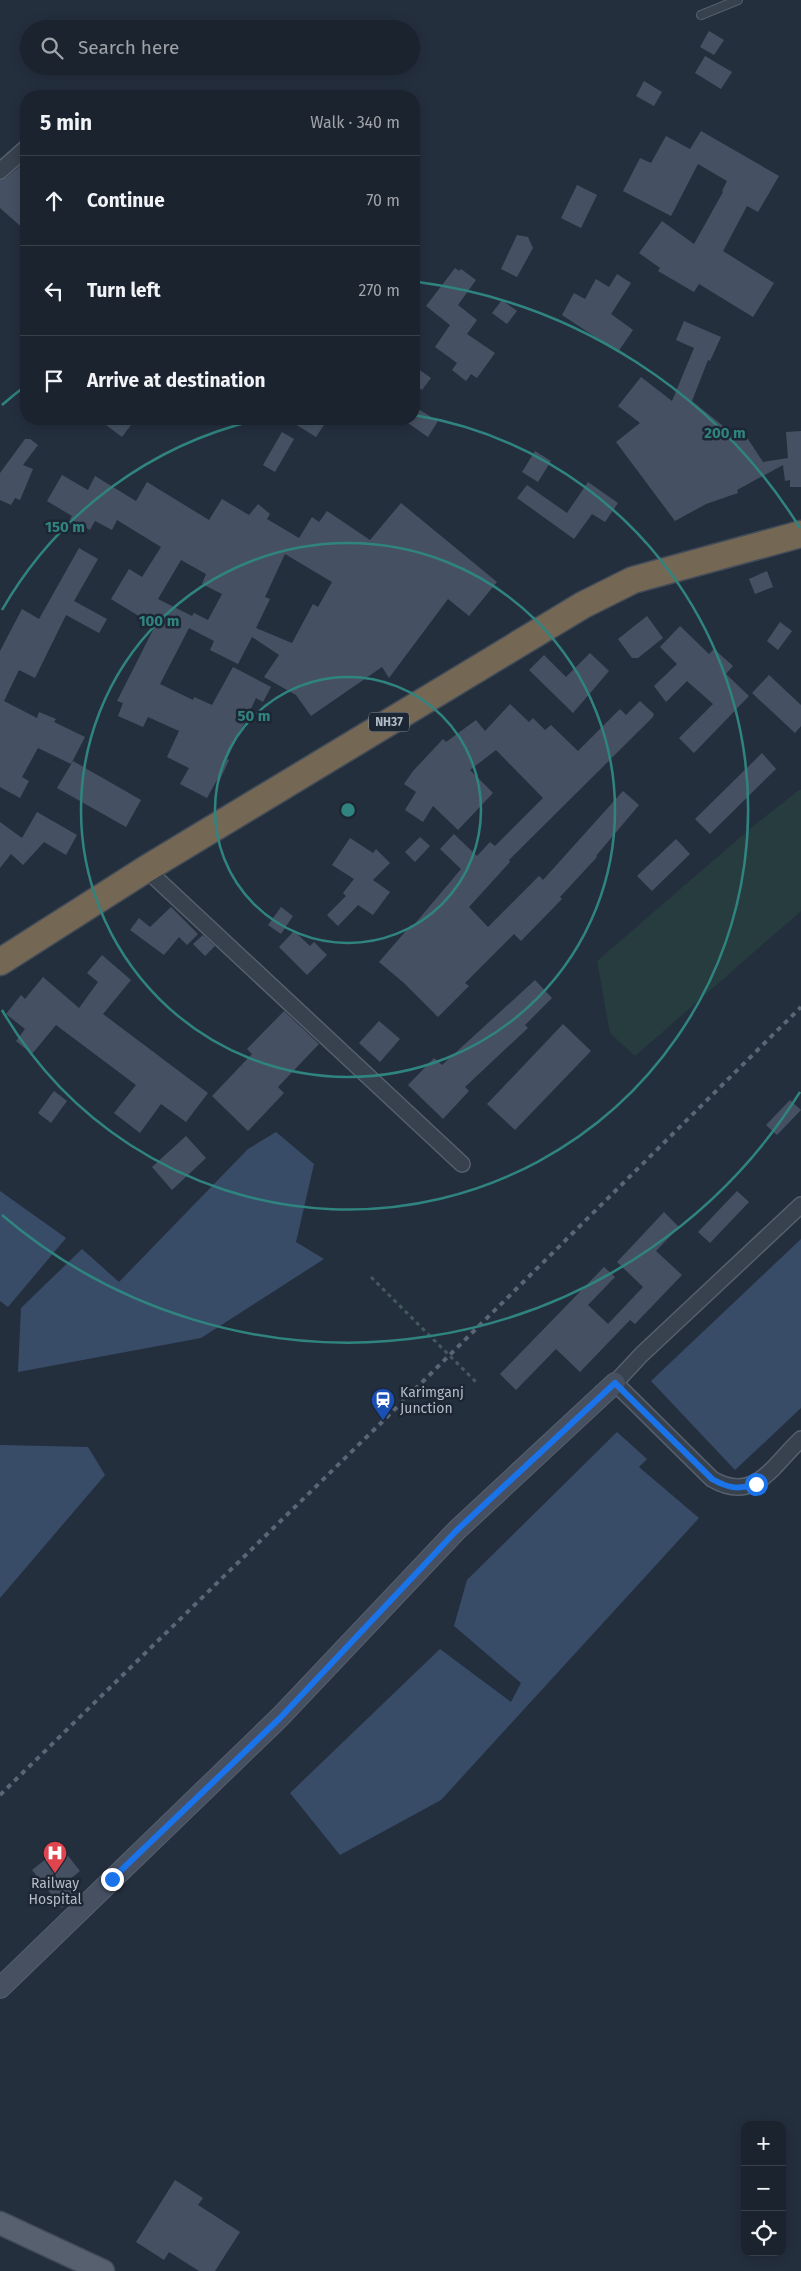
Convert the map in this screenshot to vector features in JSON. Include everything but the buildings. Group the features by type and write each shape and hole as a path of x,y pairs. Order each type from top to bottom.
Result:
{"highway":[{"name":"NH37","path":"0,962 146,869 583,605 633,580 801,534"}],"main road":[{"path":"0,2223 103,2271"}],"street":[{"path":"0,171 20,153"},
{"path":"146,869 462,1164"},
{"path":"0,1988 280,1718 457,1530 615,1383 641,1355 801,1205"},
{"path":"615,1383 712,1479 726,1487 741,1489 756,1484 801,1440"}],"lane":[{"path":"701,15 738,0"}],"path":[{"path":"371,1277 477,1383"}],"green space":[{"path":"801,790 801,911 635,1056 610,1033 597,961 751,828"}],"water":[{"path":"276,1132 314,1164 296,1242 324,1259 201,1338 18,1372 21,1308 82,1249 119,1282 248,1149"},
{"path":"0,1191 66,1238 8,1307 0,1301"},
{"path":"801,1239 801,1408 735,1470 651,1381"},
{"path":"617,1432 647,1459 639,1467 699,1518 441,1800 340,1855 290,1793 440,1649 511,1702 521,1683 454,1626 467,1580"},
{"path":"0,1445 88,1447 105,1475 0,1598"}],"railway":[{"path":"0,1795 383,1421 801,1007"}],"place":[{"name":"Karimganj Junction","path":"383,1421"},
{"name":"Railway Hospital","path":"55,1874"}],"route":[{"path":"112,1879 280,1718 457,1530 615,1383 712,1479 726,1487 741,1489 756,1484"}]}
